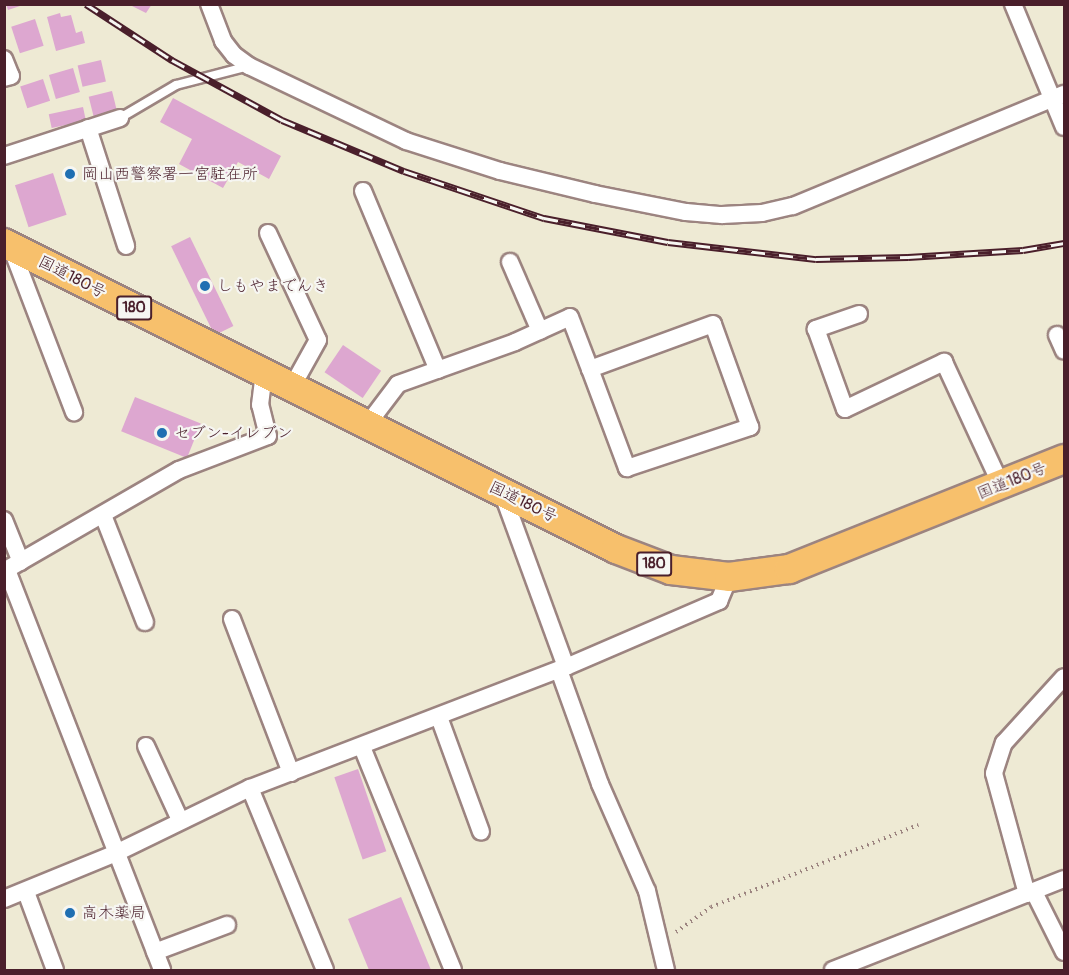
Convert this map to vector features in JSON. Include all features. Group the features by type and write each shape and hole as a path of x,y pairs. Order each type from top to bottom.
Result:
{"highway":[{"name":"国道180号","path":"8,245 502,492 646,561 671,570 729,577 789,569 1065,459"}],"street":[{"path":"208,4 223,41 234,55 249,66 406,141 500,171 641,204 686,212 762,213 793,206 1059,96"},
{"path":"1013,4 1059,96 1065,127"},
{"path":"4,59 11,76 4,78"},
{"path":"4,156 120,118"},
{"path":"88,128 126,246"},
{"path":"363,191 438,370"},
{"path":"268,233 318,340 292,387"},
{"path":"8,245 74,412"},
{"path":"510,262 540,331"},
{"path":"859,314 816,330 845,409 944,362 1001,485"},
{"path":"367,425 398,384 540,331 570,317 627,468 750,427 713,324 590,369"},
{"path":"1057,335 1065,351"},
{"path":"11,568 179,470 268,436 260,405 264,373"},
{"path":"502,492 563,668 600,784 647,891 658,945 666,970"},
{"path":"103,514 145,622"},
{"path":"4,520 11,568 162,970"},
{"path":"4,899 26,892 116,852 250,788 362,747 563,668 719,601 729,577"},
{"path":"232,619 291,773"},
{"path":"1065,677 1004,743 994,773 1031,893 1065,952"},
{"path":"439,717 481,832"},
{"path":"146,746 180,820"},
{"path":"362,747 453,970"},
{"path":"250,788 325,970"},
{"path":"834,970 868,964 1065,879"},
{"path":"26,892 55,970"},
{"path":"155,952 227,925"}],"lane":[{"path":"120,118 176,86 249,66"}],"path":[{"path":"658,945 711,907 918,825"}],"building":[{"path":"6,4 23,4 23,5 8,10"},
{"path":"128,4 152,4 146,13"},
{"path":"60,13 61,17 71,15 76,33 82,31 85,43 56,51 47,17"},
{"path":"35,19 44,46 20,53 11,27"},
{"path":"101,60 106,81 83,87 78,65"},
{"path":"73,68 80,92 56,99 49,75"},
{"path":"43,79 50,101 27,108 20,86"},
{"path":"112,91 117,111 94,117 89,97"},
{"path":"173,98 281,156 269,179 238,162 223,188 179,164 192,139 160,122"},
{"path":"83,107 86,121 52,128 49,114"},
{"path":"53,173 67,215 29,227 15,185"},
{"path":"190,237 233,326 215,335 171,246"},
{"path":"343,345 381,371 363,398 325,372"},
{"path":"135,397 201,424 187,458 121,431"},
{"path":"358,769 386,851 363,859 334,777"},
{"path":"401,897 431,970 369,970 348,919"}],"railway":[{"path":"86,4 172,60 282,120 404,171 544,218 668,242 816,259 908,257 1023,250 1064,243"}],"place":[{"name":"岡山西警察署一宮駐在所","path":"70,174"},
{"name":"しもやまでんき","path":"205,286"},
{"name":"セブン-イレブン","path":"162,433"},
{"name":"高木薬局","path":"70,913"}]}
